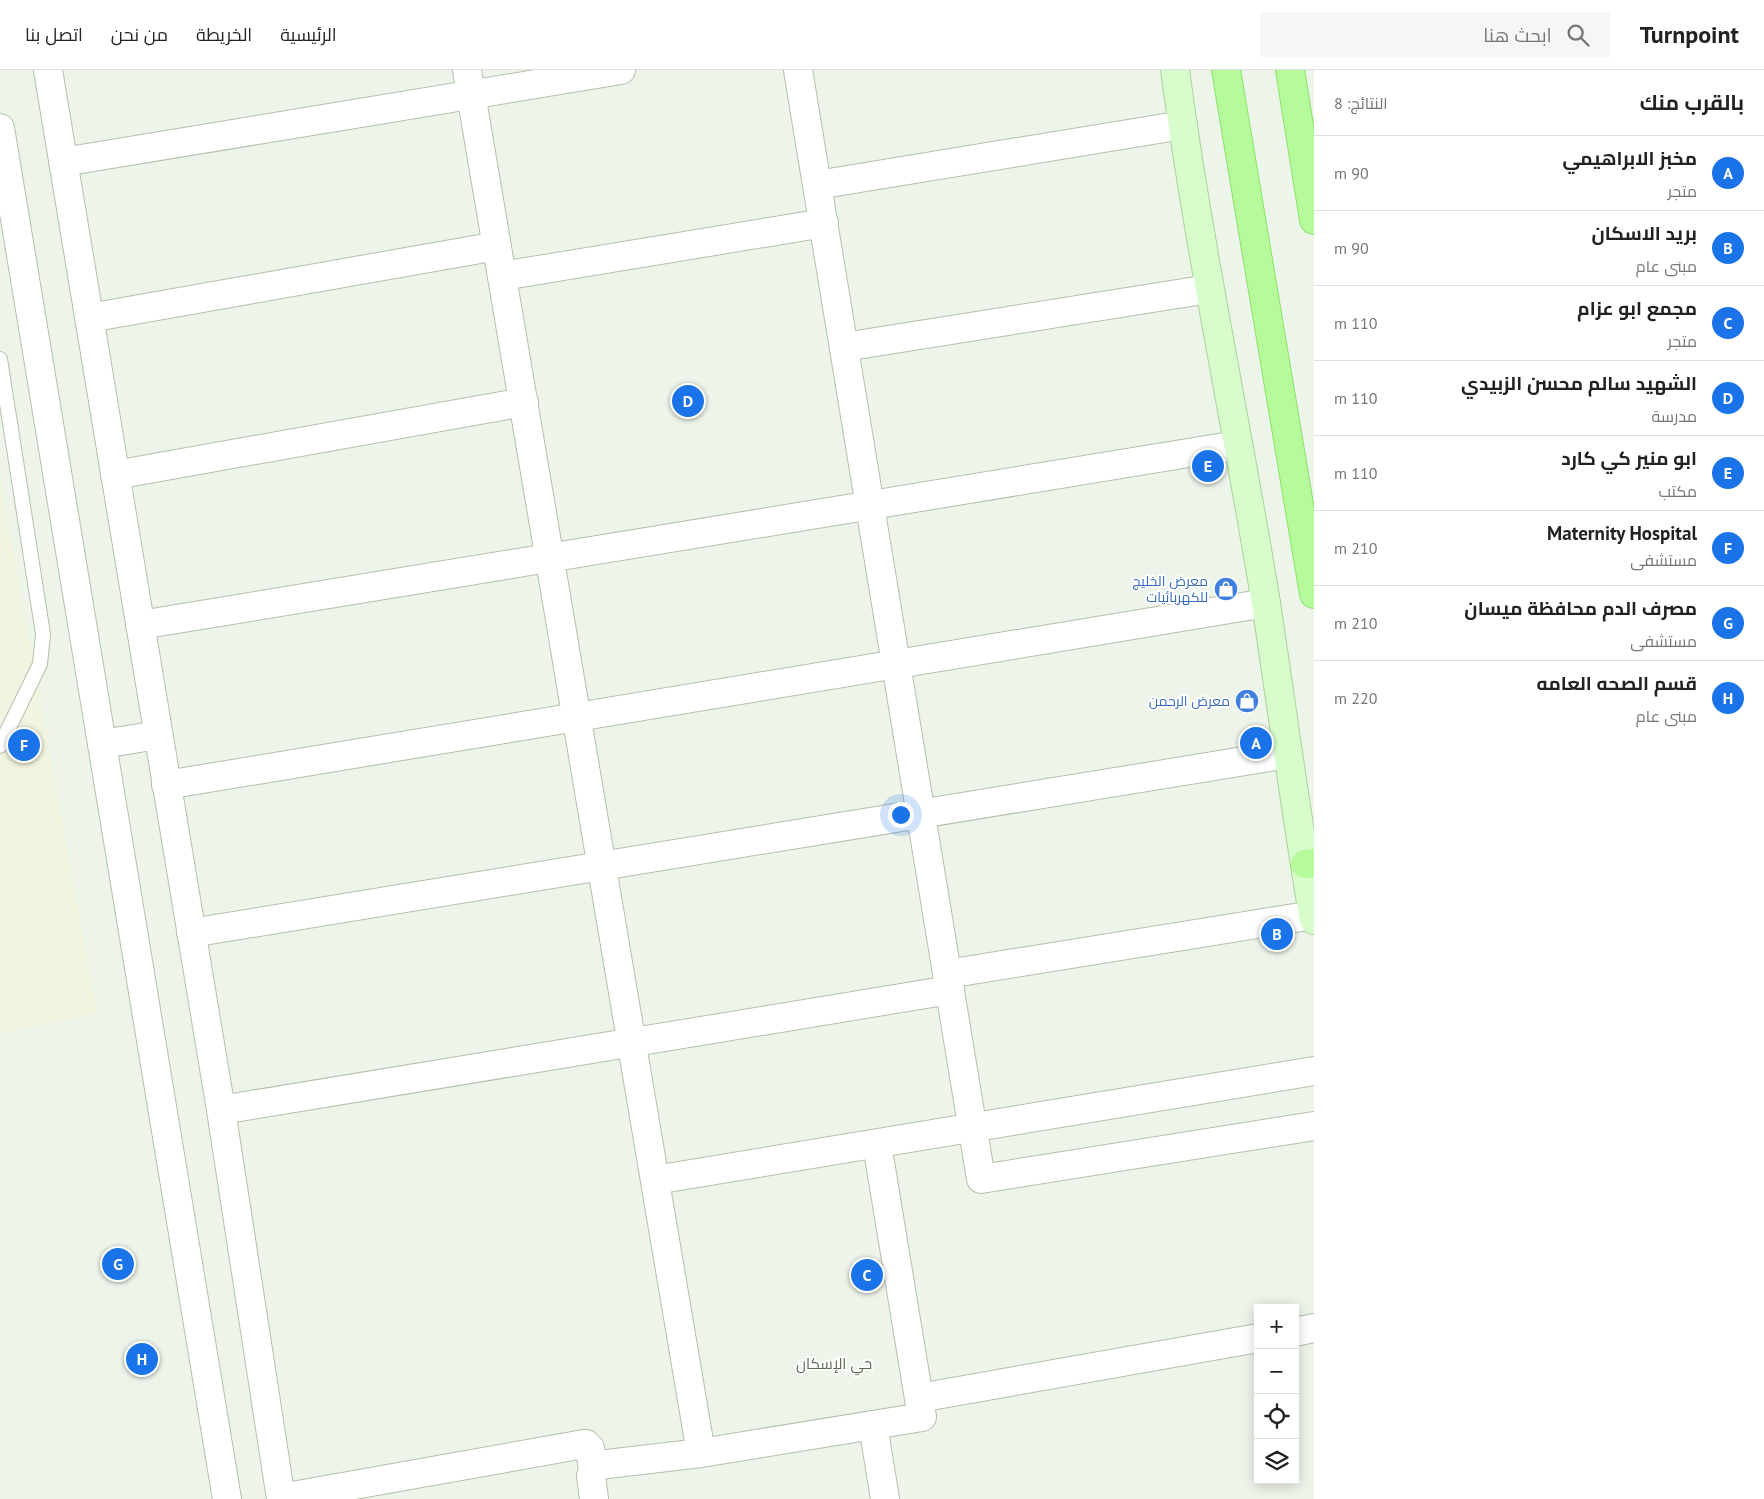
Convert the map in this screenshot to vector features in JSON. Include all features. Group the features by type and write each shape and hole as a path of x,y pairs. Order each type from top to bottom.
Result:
{"main road":[{"path":"1226,70 1314,594"},
{"path":"1290,70 1314,220"}],"street":[{"path":"48,70 221,1110 281,1499 584,1444 590,1448 594,1499"},
{"path":"63,162 469,82 621,70"},
{"path":"798,70 981,1179 1314,1126"},
{"path":"221,1110 632,1043 948,982 1314,917 1310,863 1287,754 1266,603 1209,289 1175,70"},
{"path":"469,82 701,1453"},
{"path":"817,185 1183,125"},
{"path":"0,128 227,1499"},
{"path":"502,276 824,223"},
{"path":"89,318 497,246"},
{"path":"844,347 1209,289"},
{"path":"115,475 524,402"},
{"path":"140,625 1237,445"},
{"path":"166,785 1266,603"},
{"path":"102,744 158,735"},
{"path":"191,933 1287,754"},
{"path":"655,1180 1314,1071"},
{"path":"593,1470 599,1465 701,1453 922,1417 877,1144"},
{"path":"1299,1331 1314,1328"},
{"path":"919,1398 1254,1339"},
{"path":"873,1425 885,1499"}],"lane":[{"path":"0,359 43,634 40,664 0,746"},
{"path":"0,414 6,401"}],"shaded area":[{"path":"0,477 97,1013 0,1034"}],"place":[{"name":"الشهيد سالم محسن الزبيدي","path":"688,401"},
{"name":"ابو منير كي كارد","path":"1208,466"},
{"name":"معرض الخليج للكهربائيات","path":"1226,589"},
{"name":"معرض الرحمن","path":"1247,701"},
{"name":"مخبز الابراهيمي","path":"1256,743"},
{"name":"Maternity Hospital","path":"24,745"},
{"name":"بريد الاسكان","path":"1277,934"},
{"name":"مصرف الدم محافظة ميسان","path":"118,1264"},
{"name":"مجمع ابو عزام","path":"867,1275"},
{"name":"قسم الصحه العامه","path":"142,1359"}],"district":[{"name":"حي الإسكان","path":"834,1363"}]}
